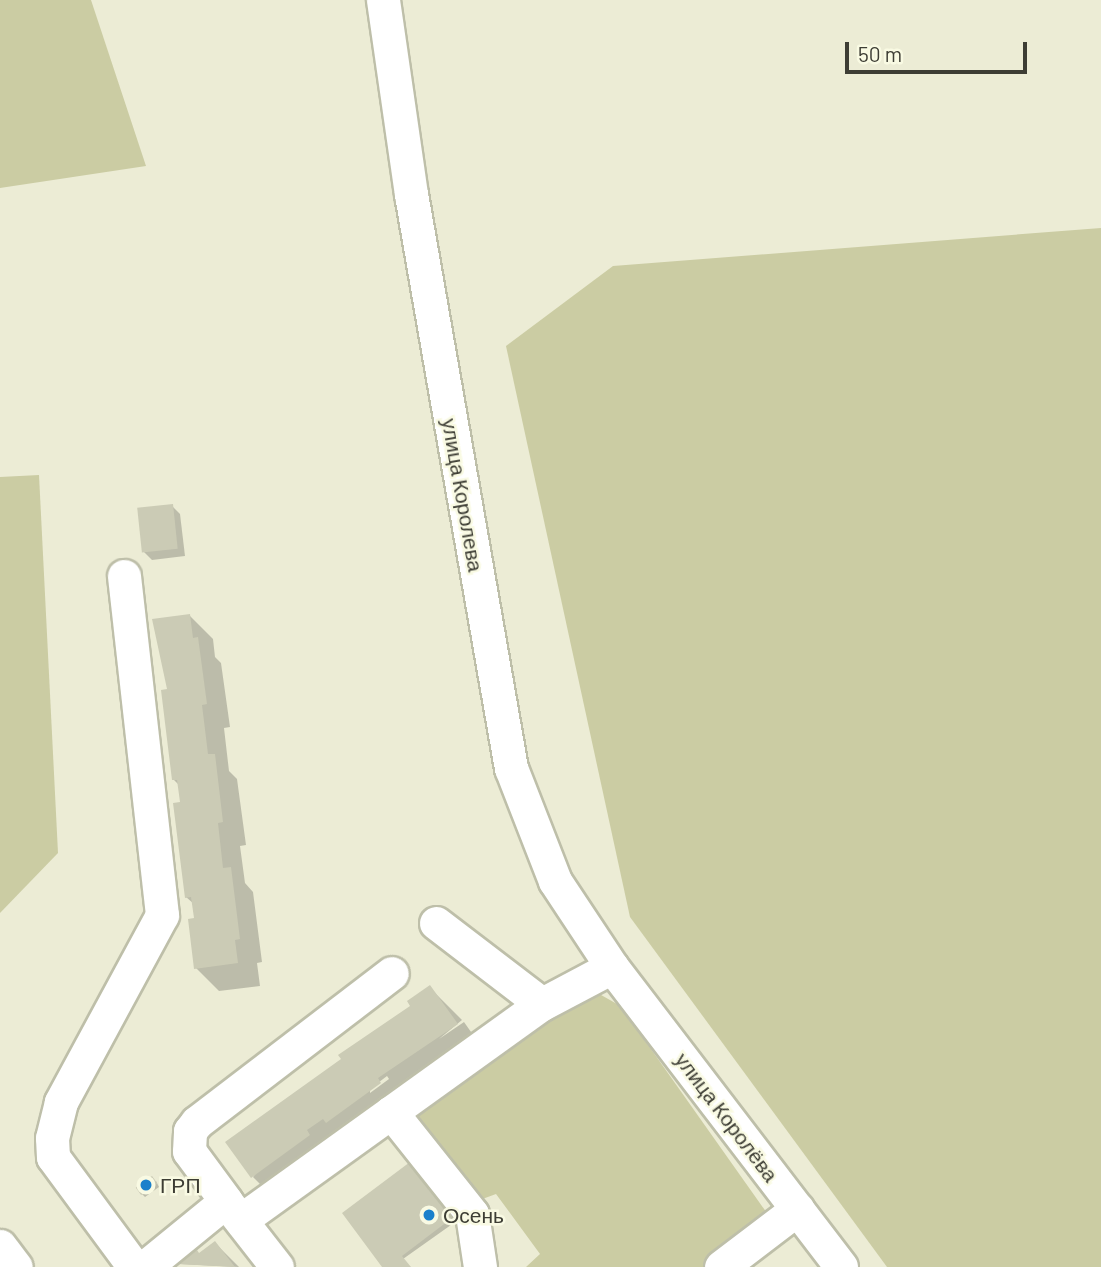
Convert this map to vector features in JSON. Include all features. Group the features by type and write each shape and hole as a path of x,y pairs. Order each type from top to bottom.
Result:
{"street":[{"name":"улица Королева","path":"383,0 411,194 511,768 555,881 612,967"},
{"path":"124,576 162,915 61,1101 51,1138 53,1157 134,1267"},
{"path":"436,923 542,1004"},
{"path":"145,1267 391,1112 542,1004 612,967"},
{"name":"улица Королёва","path":"612,967 841,1267"},
{"path":"277,1267 189,1151 190,1131 392,973"},
{"path":"391,1112 472,1214 480,1267"},
{"path":"721,1267 797,1209"},
{"path":"0,1246 16,1267"}],"green space":[{"path":"0,0 91,0 146,166 0,188"},
{"path":"1101,228 1101,1267 887,1267 630,917 506,346 613,266"},
{"path":"39,475 58,853 0,913 0,477"},
{"path":"594,991 617,1004 769,1216 722,1267 526,1267 540,1254 496,1194 477,1201 417,1118 427,1094"}],"building":[{"path":"173,504 178,549 142,553 137,508"},
{"path":"190,614 193,638 198,637 207,704 202,705 208,754 215,754 223,822 218,823 223,868 231,867 240,939 235,940 238,963 194,969 188,919 194,918 191,897 185,898 173,803 180,802 177,780 172,780 161,690 167,689 152,619"},
{"path":"430,985 458,1024 378,1078 381,1083 326,1123 323,1119 307,1130 310,1135 251,1178 225,1142 341,1059 338,1055 410,1006 407,1001"},
{"path":"414,1159 456,1215 402,1256 411,1267 382,1267 342,1213"},
{"name":"ГРП","path":"152,1176 157,1183 141,1195 136,1188"},
{"path":"215,1241 235,1267 178,1264 197,1250 199,1253"}],"place":[{"name":"ГРП","path":"146,1185"},
{"name":"Осень","path":"429,1215"}]}
